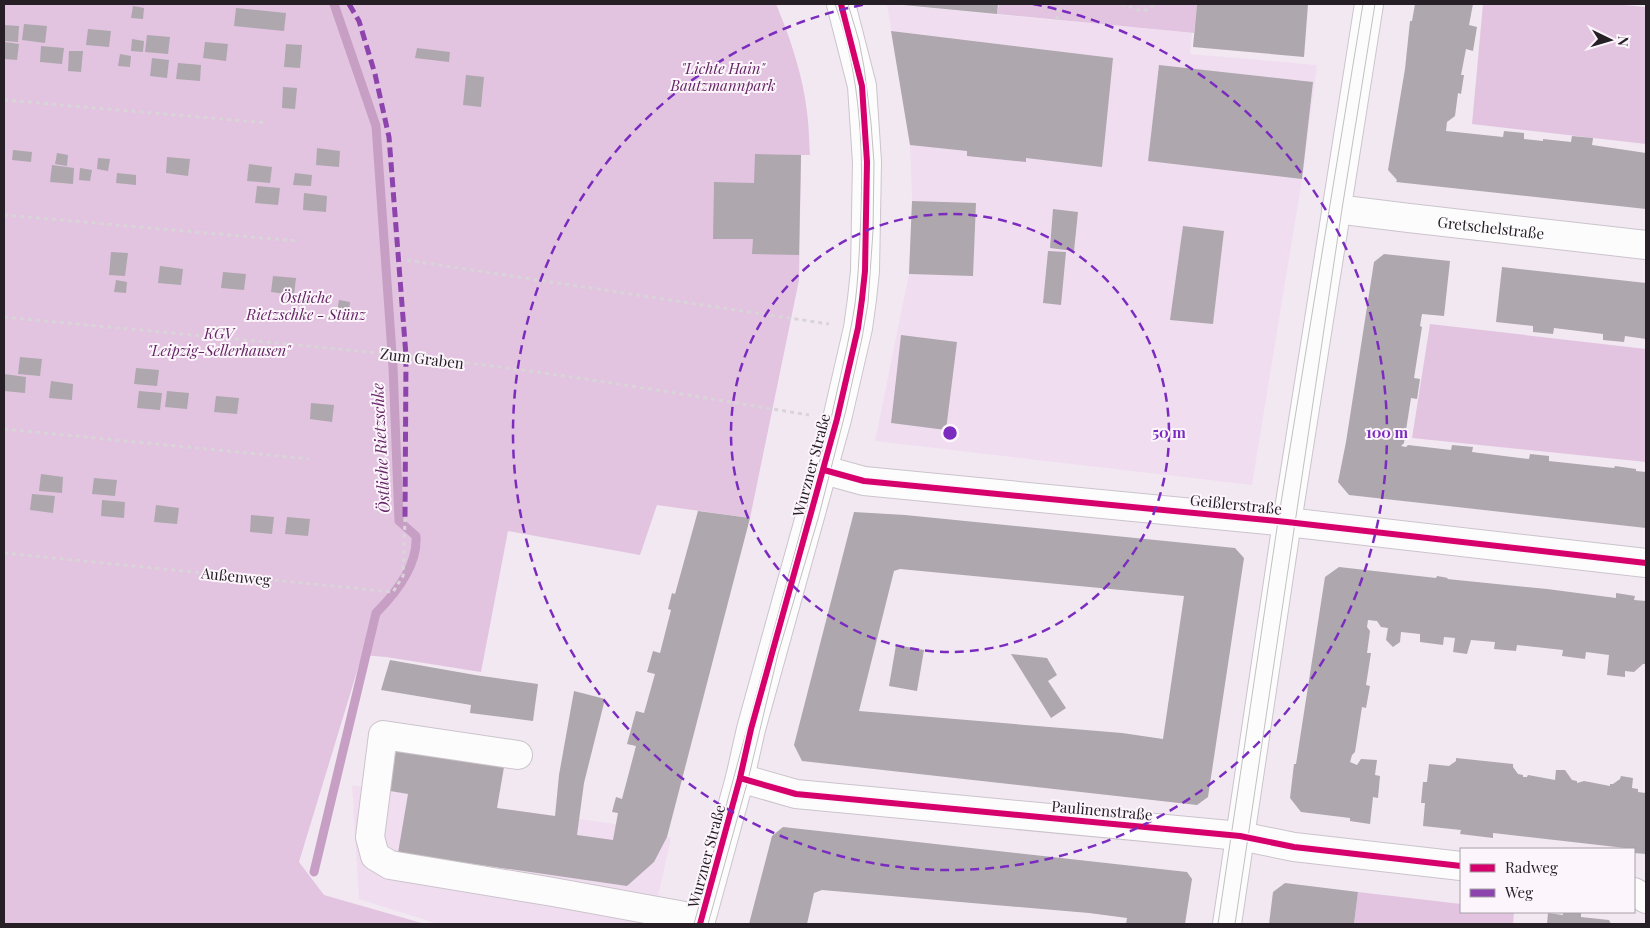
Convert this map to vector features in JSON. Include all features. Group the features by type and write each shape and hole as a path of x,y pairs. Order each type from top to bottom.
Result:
{"street":[{"name":"Wurzner Straße","path":"701,922 740,778 751,729 824,470 858,328 865,271 867,162 862,86 841,4"},
{"path":"1227,924 1286,522 1369,4"},
{"name":"Gretschelstraße","path":"1336,209 1646,245"},
{"name":"Geißlerstraße","path":"824,470 864,481 1286,522 1646,563"},
{"path":"518,755 383,735 370,837 375,856 390,865 553,892 701,922"},
{"name":"Paulinenstraße","path":"740,778 796,794 1240,836 1294,847 1460,866"},
{"path":"1635,893 1646,899"}],"path":[{"path":"1057,20 1059,4"},
{"path":"1121,4 1142,10 1150,9 1154,4"},
{"path":"4,100 268,123"},
{"path":"4,215 297,241"},
{"path":"399,259 858,328"},
{"path":"4,430 308,459"}],"shaded area":[{"path":"887,4 1192,33 1190,54 1317,65 1302,179 1252,485 875,441 909,274 912,201 910,145"},
{"path":"352,785 497,808 616,824 671,838 652,924 438,924 359,899"}],"green space":[{"name":"Östliche Rietzschke - Stünz","path":"4,4 776,4 791,43 799,71 808,117 810,155 801,155 799,280 750,518 657,505 640,555 508,531 481,672 362,655 299,862 324,895 425,924 4,924"},
{"path":"999,4 1197,4 1194,33 997,14"},
{"path":"1483,4 1612,4 1646,7 1646,144 1472,124"},
{"path":"1430,324 1646,349 1646,462 1412,438"},
{"path":"1358,892 1460,904 1460,913 1514,913 1513,924 1354,924"}],"building":[{"path":"903,4 998,4 997,14"},
{"path":"1197,4 1308,4 1304,57 1193,47"},
{"path":"1415,4 1473,4 1469,25 1477,27 1473,51 1466,49 1461,75 1464,75 1461,94 1458,93 1455,116 1447,122 1446,131 1503,137 1504,131 1524,133 1524,139 1543,141 1543,139 1571,142 1572,136 1593,138 1592,145 1646,153 1646,209 1396,182 1397,180 1388,170 1405,69 1410,21 1412,21"},
{"path":"133,6 144,8 143,19 131,18"},
{"path":"236,8 286,13 284,31 234,26"},
{"path":"24,24 47,26 45,43 22,40"},
{"path":"4,25 19,26 18,42 4,41"},
{"path":"88,29 111,31 109,47 86,45"},
{"path":"891,31 1113,58 1102,167 1026,158 1026,162 967,156 967,151 910,145"},
{"path":"147,35 170,37 168,54 145,52"},
{"path":"132,39 144,41 143,52 131,51"},
{"path":"4,42 19,44 17,60 4,59"},
{"path":"205,42 228,44 226,61 203,58"},
{"path":"286,44 302,45 300,68 284,67"},
{"path":"41,46 64,48 62,64 40,62"},
{"path":"417,48 450,52 449,62 415,58"},
{"path":"69,51 83,51 81,72 68,71"},
{"path":"120,54 131,56 130,67 118,66"},
{"path":"152,58 169,60 167,78 150,76"},
{"path":"178,63 201,65 200,81 176,79"},
{"path":"1159,65 1313,82 1302,179 1148,161"},
{"path":"466,75 484,77 481,107 463,105"},
{"path":"283,87 297,88 295,109 282,108"},
{"path":"317,148 340,151 339,167 316,165"},
{"path":"13,150 32,152 31,162 12,160"},
{"path":"57,153 68,155 67,166 55,164"},
{"path":"755,154 801,155 799,255 752,254 753,239 713,239 714,182 754,183"},
{"path":"167,157 190,159 188,176 166,173"},
{"path":"98,158 110,159 108,171 97,169"},
{"path":"249,164 272,167 270,183 247,181"},
{"path":"52,165 74,168 73,184 50,182"},
{"path":"80,168 92,170 90,181 79,180"},
{"path":"117,173 136,175 136,185 116,183"},
{"path":"295,173 312,175 311,186 293,185"},
{"path":"257,186 280,188 278,205 255,203"},
{"path":"304,193 327,196 326,212 303,210"},
{"path":"912,201 976,203 973,276 909,274"},
{"path":"1053,209 1078,212 1074,251 1050,248"},
{"path":"1183,226 1224,231 1213,324 1170,320"},
{"path":"1048,251 1066,252 1061,305 1043,303"},
{"path":"111,252 128,253 125,276 109,275"},
{"path":"1384,254 1450,261 1444,316 1422,314 1420,326 1422,327 1414,378 1420,379 1417,399 1411,398 1404,443 1401,446 1406,447 1408,445 1451,450 1452,445 1473,447 1472,452 1529,459 1530,454 1549,456 1549,461 1614,468 1615,466 1646,472 1646,528 1349,495 1338,482 1374,262"},
{"path":"160,266 183,269 181,285 158,283"},
{"path":"1502,267 1646,283 1646,339 1625,336 1624,342 1603,340 1603,334 1554,328 1553,334 1533,332 1533,326 1496,322"},
{"path":"223,272 246,274 244,290 221,288"},
{"path":"273,276 296,278 294,295 271,292"},
{"path":"116,280 127,282 126,293 114,292"},
{"path":"339,300 350,302 349,313 337,312"},
{"path":"901,335 957,342 946,430 891,423"},
{"path":"20,357 42,359 40,376 18,374"},
{"path":"136,368 159,370 157,386 134,384"},
{"path":"4,374 26,377 25,393 4,391"},
{"path":"51,381 73,384 72,400 49,398"},
{"path":"139,391 162,393 160,410 137,408"},
{"path":"167,391 189,393 187,409 165,407"},
{"path":"216,396 239,398 237,414 214,412"},
{"path":"311,403 334,405 332,422 310,419"},
{"path":"41,474 63,477 62,493 39,491"},
{"path":"94,478 117,480 115,496 92,494"},
{"path":"32,494 55,496 53,513 30,510"},
{"path":"102,500 125,502 124,518 101,516"},
{"path":"156,505 179,508 177,524 154,522"},
{"path":"698,511 750,518 667,837 654,862 627,886 398,853 408,794 390,791 396,750 504,767 497,808 555,816 559,775 574,691 605,699 584,783 577,835 613,840 618,813 612,812 616,797 622,799 636,746 627,744 636,711 644,713 655,674 647,672 653,651 660,653 671,610 668,609 672,593 675,594"},
{"path":"854,512 905,515 1235,548 1244,558 1208,797 1197,805 802,761 794,745","holes":["900,569 1184,596 1163,739 1122,733 859,711 894,571"]},
{"path":"251,515 274,517 272,534 250,532"},
{"path":"287,517 310,519 308,536 285,534"},
{"path":"1339,567 1436,578 1437,576 1447,579 1616,598 1616,593 1635,596 1634,600 1646,601 1646,664 1643,664 1634,672 1625,671 1625,677 1607,675 1609,655 1586,652 1585,659 1562,656 1563,650 1517,645 1516,651 1494,649 1495,642 1471,640 1467,654 1453,652 1455,638 1444,637 1443,645 1420,642 1420,634 1401,632 1400,642 1393,647 1386,640 1388,628 1381,627 1377,621 1368,620 1367,627 1370,631 1367,653 1371,653 1366,685 1370,686 1366,708 1362,707 1355,752 1350,762 1357,765 1361,759 1377,760 1375,775 1380,776 1378,798 1373,797 1370,824 1350,821 1350,818 1301,812 1290,798 1294,764 1296,764 1325,577"},
{"path":"896,645 924,650 917,691 889,686"},
{"path":"1011,654 1047,658 1057,675 1048,681 1066,708 1051,718"},
{"path":"390,660 538,684 533,721 470,713 471,705 381,690"},
{"path":"1456,758 1513,764 1518,774 1523,775 1523,777 1528,775 1555,780 1556,770 1565,770 1572,780 1577,781 1577,783 1584,781 1610,786 1610,784 1620,779 1621,776 1633,778 1632,788 1638,789 1638,792 1646,793 1646,854 1635,853 1635,848 1493,833 1493,838 1460,834 1461,830 1423,826 1425,803 1421,803 1423,782 1427,782 1429,764 1449,766 1456,761"},
{"path":"783,827 1187,872 1192,879 1185,924 1126,924 1127,918 1089,913 822,890 814,893 807,924 749,924 772,836"},
{"path":"1285,883 1358,892 1354,924 1269,924 1273,892"},
{"path":"1548,913 1563,915 1563,913 1581,913 1581,917 1609,920 1611,924 1547,924"}],"waterway":[{"name":"Östliche Rietzschke","path":"314,872 376,613 398,588 409,568 416,547 416,536 399,521 393,367 376,126 334,4"}],"tram line":[{"path":"694,924 831,419 855,304 861,206 861,147 856,89 851,60 835,4"},
{"path":"708,924 748,780 778,654 818,519 846,410 868,303 873,231 874,163 864,67 859,41 848,4"},
{"path":"1218,924 1278,521 1363,4"},
{"path":"1235,924 1342,209 1375,4"}],"marked path":[{"path":"349,4 359,21 375,74 389,137 406,356 405,519"}],"cycle path":[{"path":"700,924 740,778 751,729 837,419 858,328 865,271 867,162 862,86 841,4"},
{"path":"824,470 864,481 1287,522 1646,563"},
{"path":"740,778 796,794 1240,836 1294,847 1460,866"}],"park label":[{"name":"\"Lichte Hain\" Bautzmannpark","path":"723,76"},
{"name":"KGV \"Leipzig-Sellerhausen\"","path":"219,342"}]}
